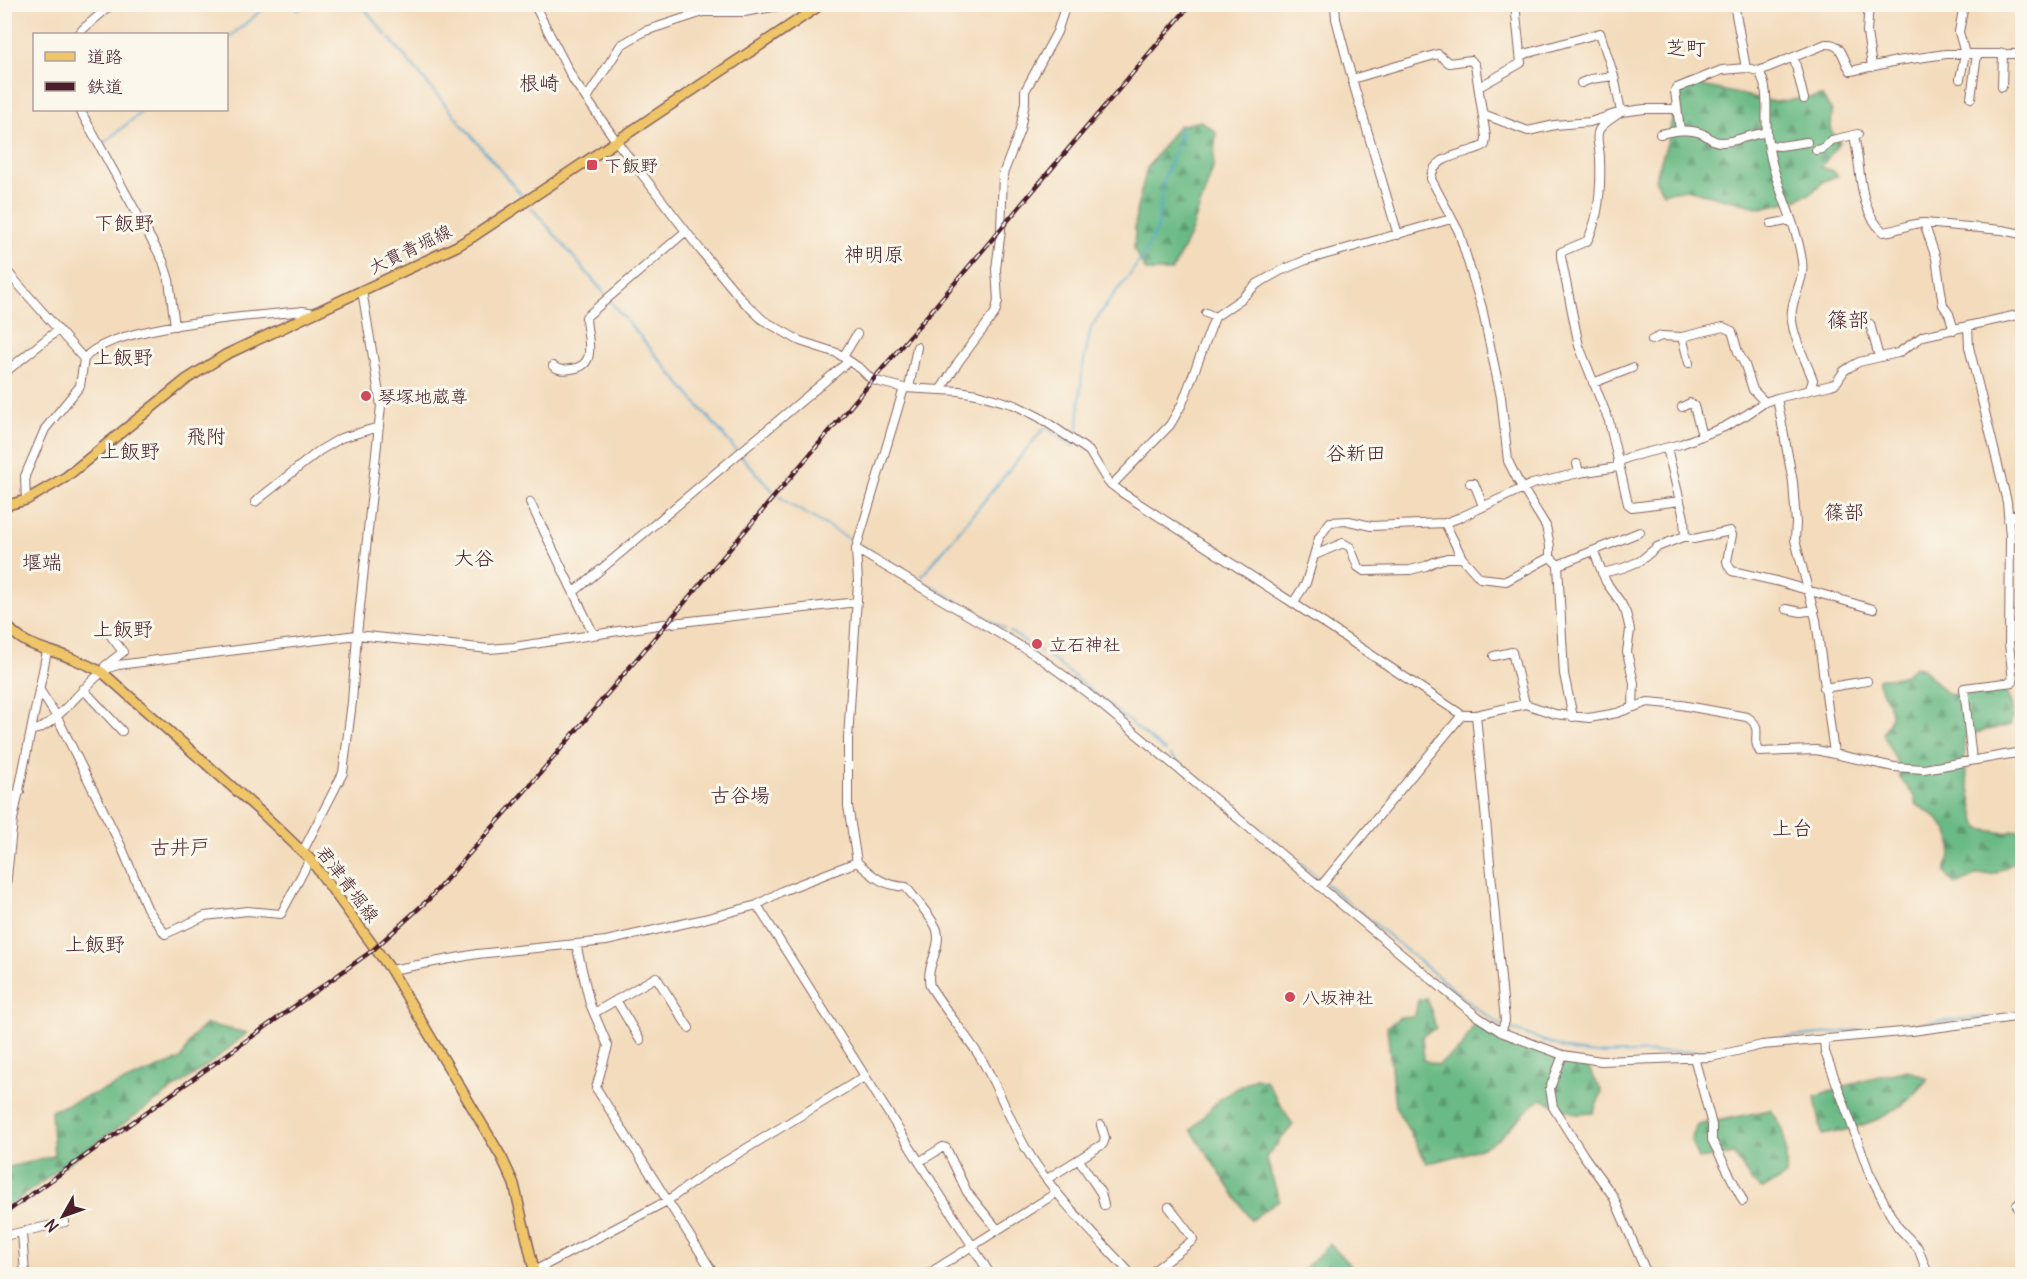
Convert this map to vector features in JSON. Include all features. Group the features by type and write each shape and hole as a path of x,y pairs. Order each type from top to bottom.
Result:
{"main road":[{"name":"大貫青堀線","path":"4,506 26,500 66,477 202,368 225,355 457,246 822,4"},
{"name":"君津青堀線","path":"4,622 23,641 100,671 310,859 391,970 509,1172 514,1184 535,1273"}],"street":[{"path":"80,33 112,4"},
{"path":"534,4 561,57 617,142 685,232 723,278 763,320 800,341 837,353 872,380 906,388 959,391 1015,405 1039,417 1089,451 1112,485 1462,715 1476,716 1525,704 1556,714 1589,718 1609,715 1642,702 1661,702 1747,717 1757,726 1756,747 1760,752 1799,750 1834,753 1894,767 1924,769 2022,752"},
{"path":"586,98 621,45 645,31 703,12 744,12 790,4"},
{"path":"941,389 995,313 998,302 996,269 1001,230 1003,174 1020,130 1025,91 1057,32 1066,4"},
{"path":"1335,4 1336,19 1352,79 1398,235"},
{"path":"1479,87 1521,63 1515,4"},
{"path":"1734,4 1746,68"},
{"path":"1869,4 1867,32 1872,67"},
{"path":"1960,79 1965,54 1959,32 1963,10"},
{"path":"1521,55 1600,33 1614,76 1621,112"},
{"path":"1680,130 1677,88 1722,70 1746,68 1759,71 1826,44 1833,44 1842,52 1851,71 1897,60 1946,54 2022,54"},
{"path":"2002,87 2003,53"},
{"path":"1352,79 1438,54 1449,63 1471,60 1476,65 1486,137 1485,145 1452,156 1434,166 1431,179 1459,232 1482,308 1501,397 1508,461 1546,526 1550,557 1561,570 1564,674 1573,717"},
{"path":"1971,99 1977,54"},
{"path":"1794,58 1804,99"},
{"path":"1759,71 1765,81 1767,91 1767,133 1777,184 1797,235 1803,264 1801,282 1791,310 1792,325 1813,380 1810,389"},
{"path":"1581,83 1591,79 1614,76"},
{"path":"1483,114 1528,131 1555,125 1590,122 1621,112 1677,109"},
{"path":"81,111 163,261 169,280 175,326"},
{"path":"1621,112 1600,127 1598,132 1600,161 1593,231 1587,241 1562,252 1579,346 1612,430 1629,507 1680,501"},
{"path":"1660,134 1680,130 1698,132 1712,140 1722,142 1755,133 1767,133"},
{"path":"1816,150 1822,149 1832,140 1856,135 1861,190 1868,210 1883,232 1923,223 2022,234"},
{"path":"1769,145 1780,146 1806,142"},
{"path":"1112,485 1170,425 1182,404 1215,317 1241,299 1257,284 1306,260 1451,219"},
{"path":"1771,224 1791,220"},
{"path":"1923,223 1936,258 1943,305 1949,314 1954,330"},
{"path":"553,366 560,371 580,368 586,364 589,352 586,317 685,232"},
{"path":"4,268 84,359"},
{"path":"303,851 343,773 352,702 381,406 362,290"},
{"path":"26,500 25,476 45,429 80,386 84,359 95,350 143,331 303,311 314,313"},
{"path":"1206,313 1215,317"},
{"path":"1293,603 1306,583 1319,538 1330,522 1349,521 1371,526 1445,523 1543,480 1618,465 1629,457 1667,448 1702,436 1746,416 1765,402 1836,383 1844,370 1859,362 1898,353 1923,336 2022,314"},
{"path":"1870,324 1879,357"},
{"path":"1652,340 1661,336 1682,337 1723,327 1731,330 1753,390 1765,402"},
{"path":"1968,327 1969,347 2007,502 2010,536 2009,643 2013,682 1964,688 1972,760"},
{"path":"4,373 58,330"},
{"path":"574,592 846,359 857,334"},
{"path":"1682,337 1689,363"},
{"path":"917,347 856,549 858,582 848,739 848,806 857,862 879,881 890,886 906,887 937,929 937,945 929,970 930,986 977,1053 994,1081 1012,1124 1056,1193 1131,1275"},
{"path":"1593,383 1632,368"},
{"path":"1777,398 1793,482 1795,540 1814,610 1834,753"},
{"path":"1682,407 1692,404 1702,436"},
{"path":"255,502 326,446 341,438 379,427"},
{"path":"1667,448 1680,501 1685,536"},
{"path":"1577,464 1579,473"},
{"path":"1470,483 1476,486 1483,506"},
{"path":"530,502 593,633"},
{"path":"2008,520 2022,510"},
{"path":"1445,523 1462,558 1480,578 1506,581 1550,557"},
{"path":"1602,573 1640,561 1657,547 1685,536 1694,539 1730,531 1732,535 1727,561 1730,569 1873,609"},
{"path":"1561,570 1594,552 1640,532"},
{"path":"1315,555 1343,543 1350,548 1358,567 1365,571 1410,570 1447,558 1462,558"},
{"path":"856,549 1039,657 1086,692 1478,1017 1563,1055 1601,1061 1711,1057 1762,1045 1912,1031 2022,1016"},
{"path":"1594,552 1606,582 1621,603 1630,630 1627,652 1634,683 1633,706"},
{"path":"100,671 118,665 357,635 489,649 514,647 593,633 857,602"},
{"path":"1786,609 1801,612 1814,610"},
{"path":"32,730 37,730 57,717 100,671 123,652 111,636"},
{"path":"4,905 13,820 47,651"},
{"path":"1494,656 1512,652 1525,704"},
{"path":"1824,688 1867,681"},
{"path":"39,689 57,717 122,848 147,908 165,934 205,916 247,911 281,914 310,859"},
{"path":"84,689 122,731"},
{"path":"1320,887 1462,715"},
{"path":"1476,716 1503,1028"},
{"path":"4,801 20,792"},
{"path":"4,834 13,820"},
{"path":"391,970 477,954 606,941 704,919 758,905 782,891 857,862"},
{"path":"758,905 990,1275"},
{"path":"576,944 590,1004 608,1046 596,1088 714,1275"},
{"path":"594,1013 656,977 690,1028"},
{"path":"616,1000 640,1040"},
{"path":"1824,1040 1825,1052 1869,1172 1898,1227 1918,1248 1928,1275"},
{"path":"1563,1055 1550,1088 1553,1107 1613,1196 1647,1275"},
{"path":"1694,1058 1712,1125 1712,1140 1743,1201"},
{"path":"535,1273 667,1201 706,1173 864,1077"},
{"path":"1047,1179 1103,1144 1105,1138 1101,1125"},
{"path":"919,1162 944,1147 946,1148 967,1192 998,1230"},
{"path":"1079,1160 1101,1193 1104,1204"},
{"path":"928,1275 1056,1193"},
{"path":"2022,1201 2017,1205 2022,1218"},
{"path":"1150,1275 1192,1240 1169,1207"},
{"path":"4,1236 65,1222"},
{"path":"22,1233 25,1275"},
{"path":"2020,1275 2022,1270"}],"green space":[{"path":"1688,83 1775,102 1822,96 1832,111 1831,131 1840,142 1821,167 1833,171 1838,176 1824,181 1811,193 1795,200 1761,208 1686,189 1663,193 1655,179 1667,143 1678,92"},
{"path":"1201,121 1216,132 1213,168 1190,235 1172,271 1146,271 1134,249 1136,212 1147,168 1178,126"},
{"path":"1915,666 1923,669 1947,694 1957,695 1981,689 2004,691 2011,702 2010,725 1978,732 1964,740 1966,774 1976,822 1980,829 2005,833 2022,830 2022,857 1995,874 1976,875 1959,884 1955,884 1950,879 1946,872 1951,851 1949,835 1935,817 1916,804 1914,796 1900,778 1899,767 1883,734 1891,712 1878,679 1899,677"},
{"path":"1427,998 1436,1028 1422,1036 1424,1060 1438,1065 1462,1047 1475,1022 1496,1036 1587,1065 1602,1092 1593,1113 1576,1114 1541,1099 1493,1142 1465,1153 1427,1163 1395,1106 1387,1027 1400,1017 1415,1016 1418,1000"},
{"path":"206,1024 247,1033 212,1062 5,1209 5,1168 54,1156 51,1111 181,1059 193,1036"},
{"path":"1908,1070 1928,1079 1906,1102 1881,1118 1853,1128 1822,1135 1815,1097 1866,1079"},
{"path":"1255,1078 1266,1081 1293,1125 1266,1157 1279,1200 1251,1220 1191,1130 1219,1099"},
{"path":"1770,1110 1783,1132 1786,1149 1786,1176 1762,1189 1752,1182 1734,1154 1699,1159 1691,1140 1697,1125"},
{"path":"1330,1244 1358,1274 1299,1274"}],"waterway":[{"path":"228,38 269,4"},
{"path":"294,4 298,10 307,4"},
{"path":"361,4 386,35"},
{"path":"390,39 523,197"},
{"path":"105,142 143,111"},
{"path":"1077,440 1082,371 1091,327 1143,256 1157,229 1164,178 1180,139 1180,128"},
{"path":"531,207 606,295"},
{"path":"610,301 736,450"},
{"path":"922,576 1045,427 1074,447"},
{"path":"740,455 773,491"},
{"path":"779,496 855,542"},
{"path":"860,545 1005,629"},
{"path":"1010,632 1051,658 1165,751"},
{"path":"1170,755 1321,880"},
{"path":"1326,884 1476,1008 1501,1025"},
{"path":"1715,1050 1762,1040 1986,1017"},
{"path":"1506,1027 1572,1051 1596,1054 1707,1051"}],"railway":[{"path":"4,1214 373,950 429,899 531,784 1191,4"}],"place":[{"name":"下飯野","path":"592,165"},
{"name":"琴塚地蔵尊","path":"366,396"},
{"name":"立石神社","path":"1037,644"},
{"name":"八坂神社","path":"1290,997"}],"district":[{"name":"芝町","path":"1686,47"},
{"name":"根崎","path":"539,82"},
{"name":"下飯野","path":"124,222"},
{"name":"神明原","path":"874,253"},
{"name":"篠部","path":"1848,319"},
{"name":"上飯野","path":"123,356"},
{"name":"飛附","path":"206,435"},
{"name":"上飯野","path":"130,450"},
{"name":"谷新田","path":"1356,452"},
{"name":"篠部","path":"1844,511"},
{"name":"大谷","path":"474,557"},
{"name":"堰端","path":"42,561"},
{"name":"上飯野","path":"123,628"},
{"name":"古谷場","path":"740,794"},
{"name":"上台","path":"1792,827"},
{"name":"古井戸","path":"180,846"},
{"name":"上飯野","path":"95,943"}]}
